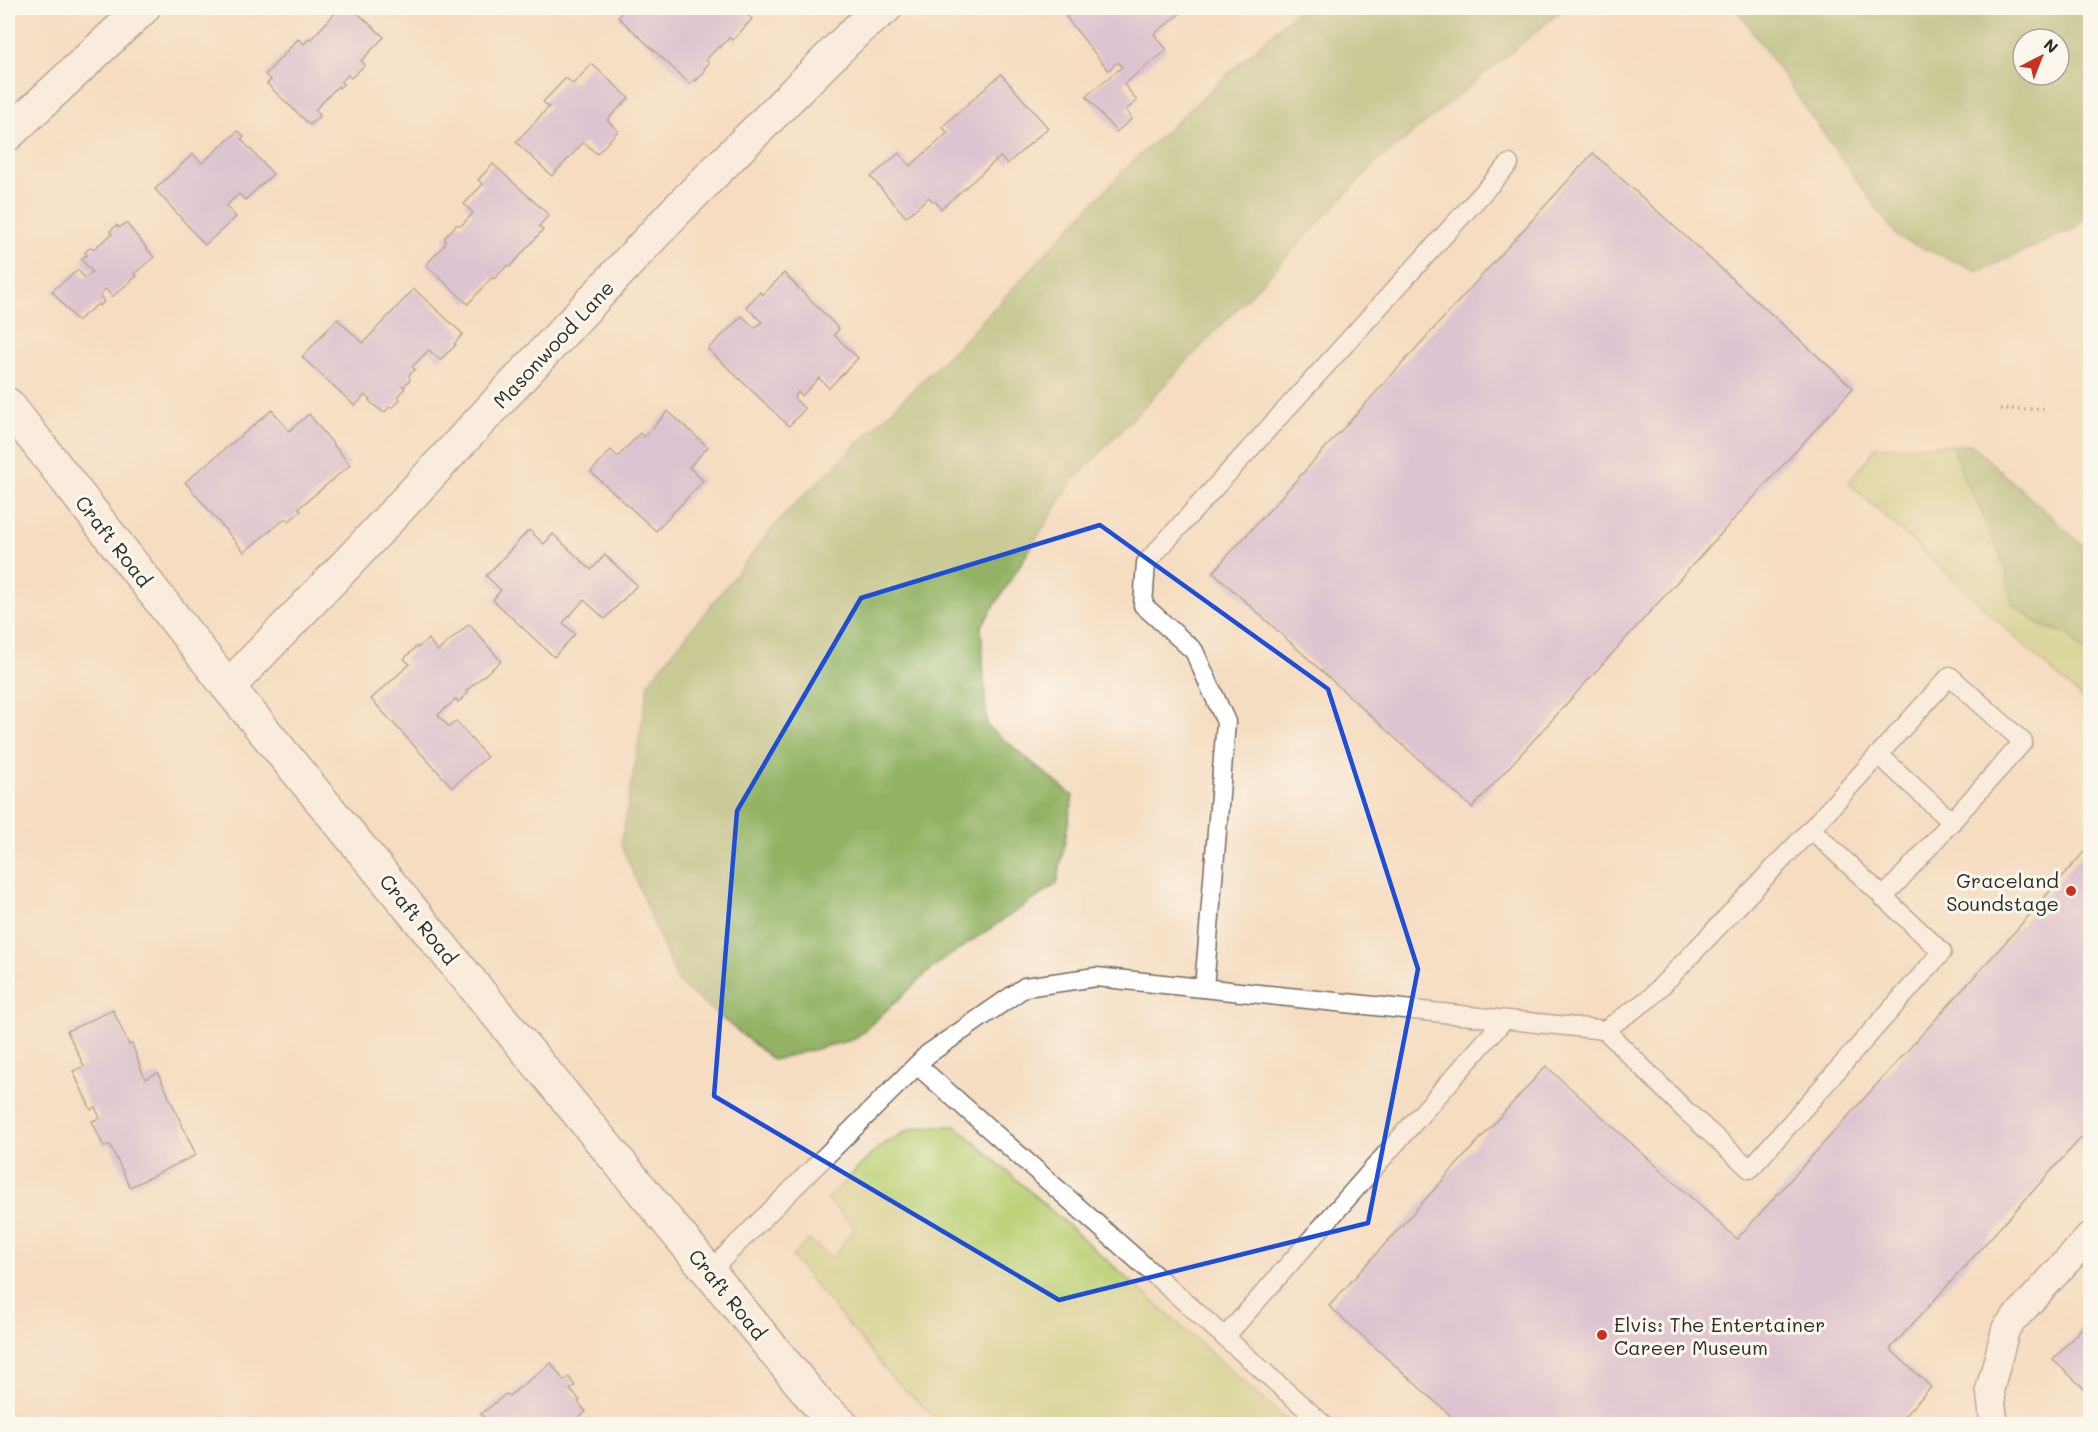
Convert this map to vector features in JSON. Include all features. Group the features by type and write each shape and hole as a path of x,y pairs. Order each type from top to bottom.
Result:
{"street":[{"path":"8,134 143,8"},
{"name":"Masonwood Lane","path":"228,687 361,549 674,213 860,28 885,8"},
{"name":"Craft Road","path":"8,405 228,687 818,1404 840,1425"},
{"path":"1994,1425 1990,1389 2006,1328 2091,1236"}],"lane":[{"path":"1204,988 1226,722 1194,651 1143,605 1146,563 1509,164"},
{"path":"1605,1030 1650,998 1879,755 1950,676 2023,742 1883,898"},
{"path":"1879,755 1952,822"},
{"path":"709,1272 928,1054 1025,987 1096,977 1605,1030 1685,1110 1750,1169 1942,952 1810,829"},
{"path":"1225,1337 1504,1020"},
{"path":"917,1065 1323,1425"}],"path":[{"path":"2000,409 2048,409"}],"highlighted area":[{"path":"1100,525 1328,689 1418,969 1368,1223 1059,1300 714,1096 737,811 861,598"}],"green space":[{"path":"1300,8 1565,8 1374,165 1072,482 981,627 987,726 1073,796 1057,884 937,964 855,1039 773,1060 678,982 621,844 649,682 781,518 965,339 1129,165"},
{"path":"1736,8 2090,8 2090,212 2072,230 1979,271 1898,238"},
{"path":"1971,444 2090,552 2090,659 2068,634 2042,626 2012,603 2006,570 1981,509 1964,478 1953,445"},
{"path":"1953,445 1964,478 1981,509 2006,570 2012,603 2042,626 2068,634 2090,659 2090,706 1849,483 1876,447"},
{"path":"956,1126 1291,1424 943,1424 893,1379 792,1257 809,1240 832,1258 855,1228 827,1199 878,1148 910,1129"}],"building":[{"path":"340,8 352,8 384,37 361,61 365,65 351,78 348,75 341,82 343,84 339,88 338,86 315,110 320,115 310,125 267,84 271,80 265,75 298,39 304,44 309,38 310,40"},
{"path":"626,8 654,8 658,11 662,8 739,8 752,19 733,40 729,38 720,48 719,46 706,60 709,63 705,71 690,84 618,17"},
{"path":"1078,8 1187,8 1154,34 1167,50 1124,84 1137,101 1126,110 1132,119 1116,132 1086,96 1122,67 1118,62 1108,70 1066,17"},
{"path":"592,64 629,98 607,120 618,131 597,154 584,142 552,176 516,142 549,107 543,102 566,78 573,84"},
{"path":"1001,74 1048,128 1007,164 1000,157 941,209 929,197 906,217 871,177 899,153 910,166 948,133 942,127"},
{"path":"238,131 244,137 241,139 273,174 245,200 239,194 226,206 236,217 205,245 155,189 193,154 202,163"},
{"path":"1593,153 1853,388 1472,808 1213,572"},
{"path":"493,164 549,215 539,226 543,230 510,267 508,265 494,279 492,277 468,304 426,265 445,244 445,237 456,225 462,225 473,213 464,204 483,184 478,180"},
{"path":"126,223 154,257 134,274 137,276 112,297 106,289 100,295 104,302 99,306 98,304 77,321 52,291 78,270 85,278 92,272 81,259 87,255 85,252 91,247 93,249 112,234 110,231 117,225 119,228"},
{"path":"784,273 839,329 834,335 858,358 829,388 819,378 802,396 798,392 794,398 805,409 789,426 708,349 742,316 755,328 762,322 746,307 760,292 763,295"},
{"path":"414,289 463,334 454,344 456,345 440,360 429,350 412,367 415,369 409,375 410,380 402,386 405,388 399,396 400,400 384,413 365,395 355,406 302,357 337,319 363,343"},
{"path":"272,410 289,431 309,414 350,465 299,508 301,511 289,521 286,518 244,552 185,482"},
{"path":"668,411 708,447 689,467 703,481 656,531 591,472 611,450 618,457 640,433 644,437"},
{"path":"529,530 544,544 553,534 591,570 605,555 637,585 605,619 584,600 563,623 575,634 554,657 493,600 501,590 486,576"},
{"path":"469,624 501,661 466,691 468,693 458,702 456,699 438,715 449,727 456,721 487,757 452,787 371,699 410,664 404,659 417,646 418,648 428,639 438,651"},
{"path":"2090,845 2090,1128 1890,1349 1931,1387 1897,1424 1460,1424 1329,1306 1546,1066 1737,1239 2011,936"},
{"path":"113,1010 129,1045 132,1044 145,1079 158,1073 196,1155 130,1187 110,1145 104,1147 92,1121 100,1118 95,1107 91,1110 73,1071 84,1066 67,1031"},
{"path":"2090,1319 2090,1394 2053,1360"},
{"path":"551,1363 564,1381 569,1377 575,1386 570,1390 580,1400 578,1402 586,1412 571,1424 535,1424 532,1421 528,1424 490,1424 481,1414 506,1394 509,1396"}],"place":[{"name":"Graceland Soundstage","path":"2071,891"},
{"name":"Elvis: The Entertainer Career Museum","path":"1602,1335"}]}
